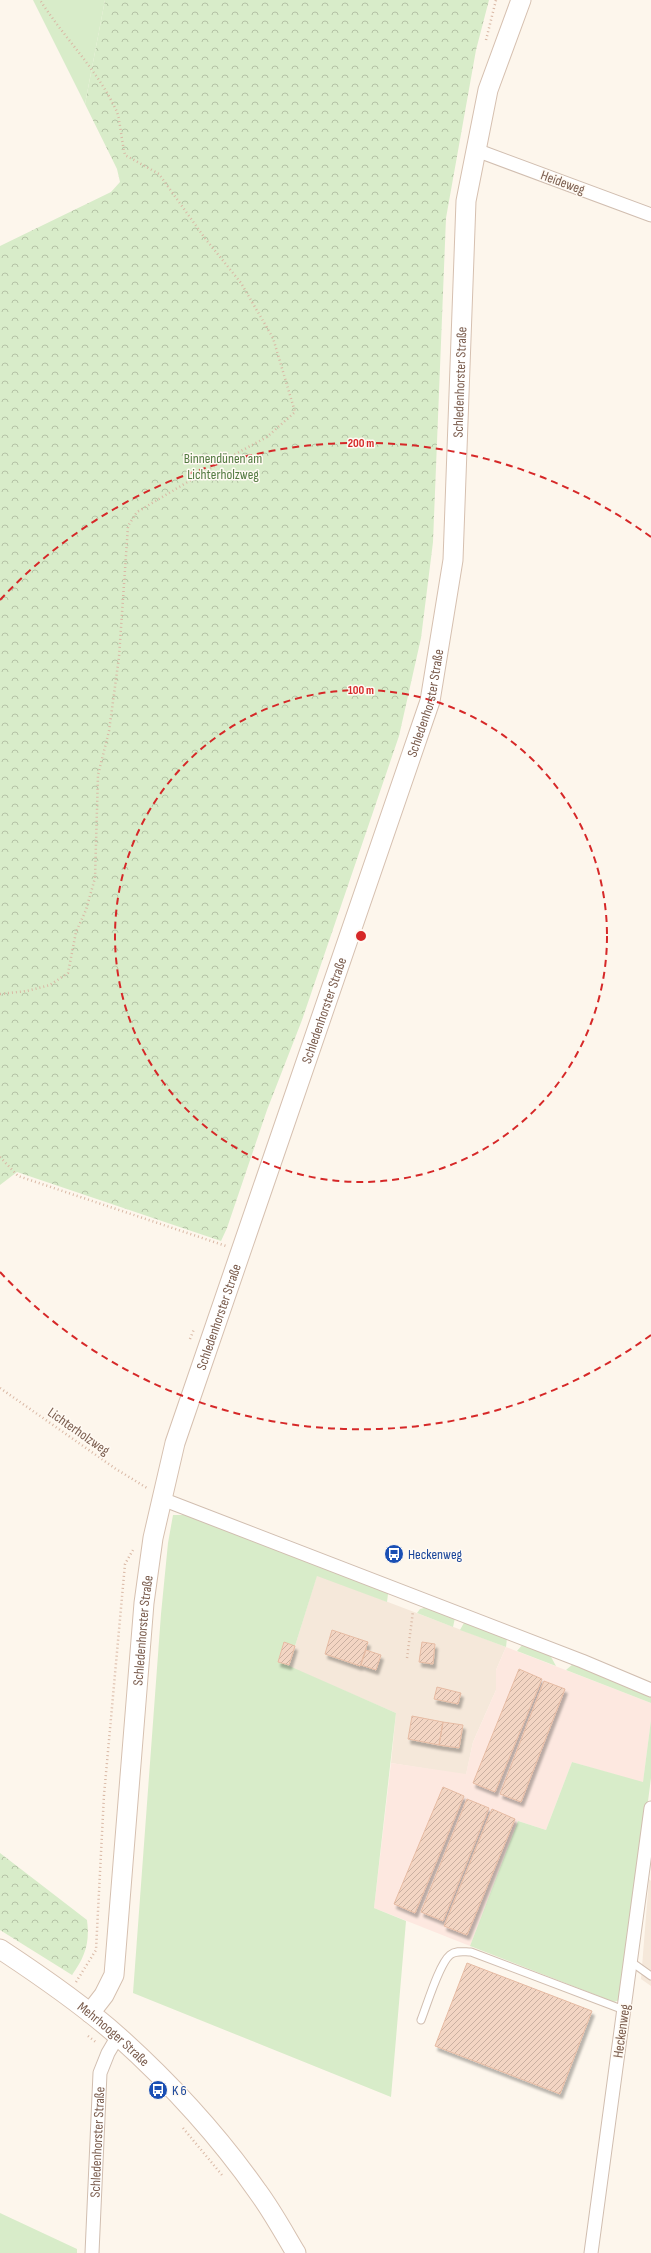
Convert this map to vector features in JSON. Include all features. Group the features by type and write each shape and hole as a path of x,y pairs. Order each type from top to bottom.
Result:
{"street":[{"name":"Schledenhorster Straße","path":"90,2013 104,1995 114,1975 144,1603 153,1538 152,1495 176,1443 232,1244 430,701 453,560 466,201 488,90 521,0"},
{"name":"Heideweg","path":"476,150 651,215"},
{"path":"152,1495 582,1661 651,1690"},
{"name":"Heckenweg","path":"591,2253 651,1808"},
{"name":"Mehrhooger Straße","path":"0,1949 68,1995 118,2036 164,2081 214,2135 258,2192 296,2253"},
{"name":"Schledenhorster Straße","path":"92,2253 100,2073 108,2053 118,2036"}],"lane":[{"path":"421,2020 444,1962 450,1954 459,1951 471,1952 624,2010"},
{"path":"630,1961 651,1976"}],"path":[{"path":"0,994 27,991 50,984 68,973 76,932 86,910 95,878 98,775 109,731 119,657 128,526 137,512 228,458 267,437 294,412 273,338 260,314 240,283 204,237 159,174 125,155 118,113 88,62 71,45 40,0"},
{"path":"485,43 496,0"},
{"path":"0,1157 18,1176 232,1244 223,1253"},
{"path":"190,1342 195,1327"},
{"name":"Lichterholzweg","path":"0,1388 152,1495"},
{"path":"150,1481 152,1495"},
{"path":"80,1975 96,1950 104,1795 125,1564 136,1545"},
{"path":"407,1658 416,1597"},
{"path":"86,2034 108,2053"},
{"path":"182,2127 222,2176"}],"shaded area":[{"path":"317,1575 506,1647 496,1670 496,1690 473,1742 466,1775 391,1763 396,1713 278,1662 284,1642 295,1646"},
{"path":"506,1647 651,1703 651,1720 643,1783 572,1762 546,1830 518,1821 470,1946 374,1908 391,1763 466,1774 473,1742 496,1690 496,1670"},
{"path":"649,1879 651,1881 651,1986 641,1979"}],"green space":[{"path":"33,0 105,0 85,104"},
{"name":"Binnendünen am Lichterholzweg","path":"105,0 489,0 476,50 446,218 433,542 421,638 399,736 302,1020 267,1110 227,1228 221,1241 17,1172 0,1185 0,246 111,192 120,182 117,169 85,104"},
{"path":"173,1515 188,1515 385,1591 388,1594 387,1602 317,1576 295,1646 284,1643 278,1661 396,1713 374,1908 406,1921 391,2097 133,1993 161,1614 168,1543"},
{"path":"428,1607 455,1618 453,1627 417,1613 420,1609"},
{"path":"465,1621 507,1638 506,1647 460,1630"},
{"path":"523,1644 550,1655 556,1666 517,1651"},
{"path":"573,1664 651,1694 651,1703 566,1670"},
{"path":"651,1720 651,1778 623,1994 620,2000 614,2002 470,1946 518,1821 546,1830 572,1762 643,1782"},
{"path":"0,1853 87,1920 88,1936 86,1949 72,1975 0,1930"},
{"path":"0,2213 77,2249 77,2253 0,2253"}],"building":[{"path":"332,1630 368,1642 360,1666 325,1654"},
{"path":"284,1642 295,1646 289,1665 278,1662"},
{"path":"422,1642 435,1644 433,1664 419,1662"},
{"path":"366,1650 381,1655 376,1670 361,1665"},
{"path":"519,1669 542,1679 495,1792 473,1783"},
{"path":"544,1681 565,1689 521,1802 500,1794"},
{"path":"437,1687 461,1693 458,1704 434,1699"},
{"path":"412,1716 443,1722 439,1745 408,1739"},
{"path":"443,1722 463,1725 459,1748 439,1745"},
{"path":"443,1787 464,1796 415,1913 394,1904"},
{"path":"467,1799 489,1808 443,1921 421,1912"},
{"path":"492,1809 515,1819 467,1935 444,1926"},
{"path":"467,1963 592,2011 560,2094 435,2046"}],"place":[{"name":"Heckenweg","path":"394,1554"},
{"name":"K 6","path":"158,2090"}]}
